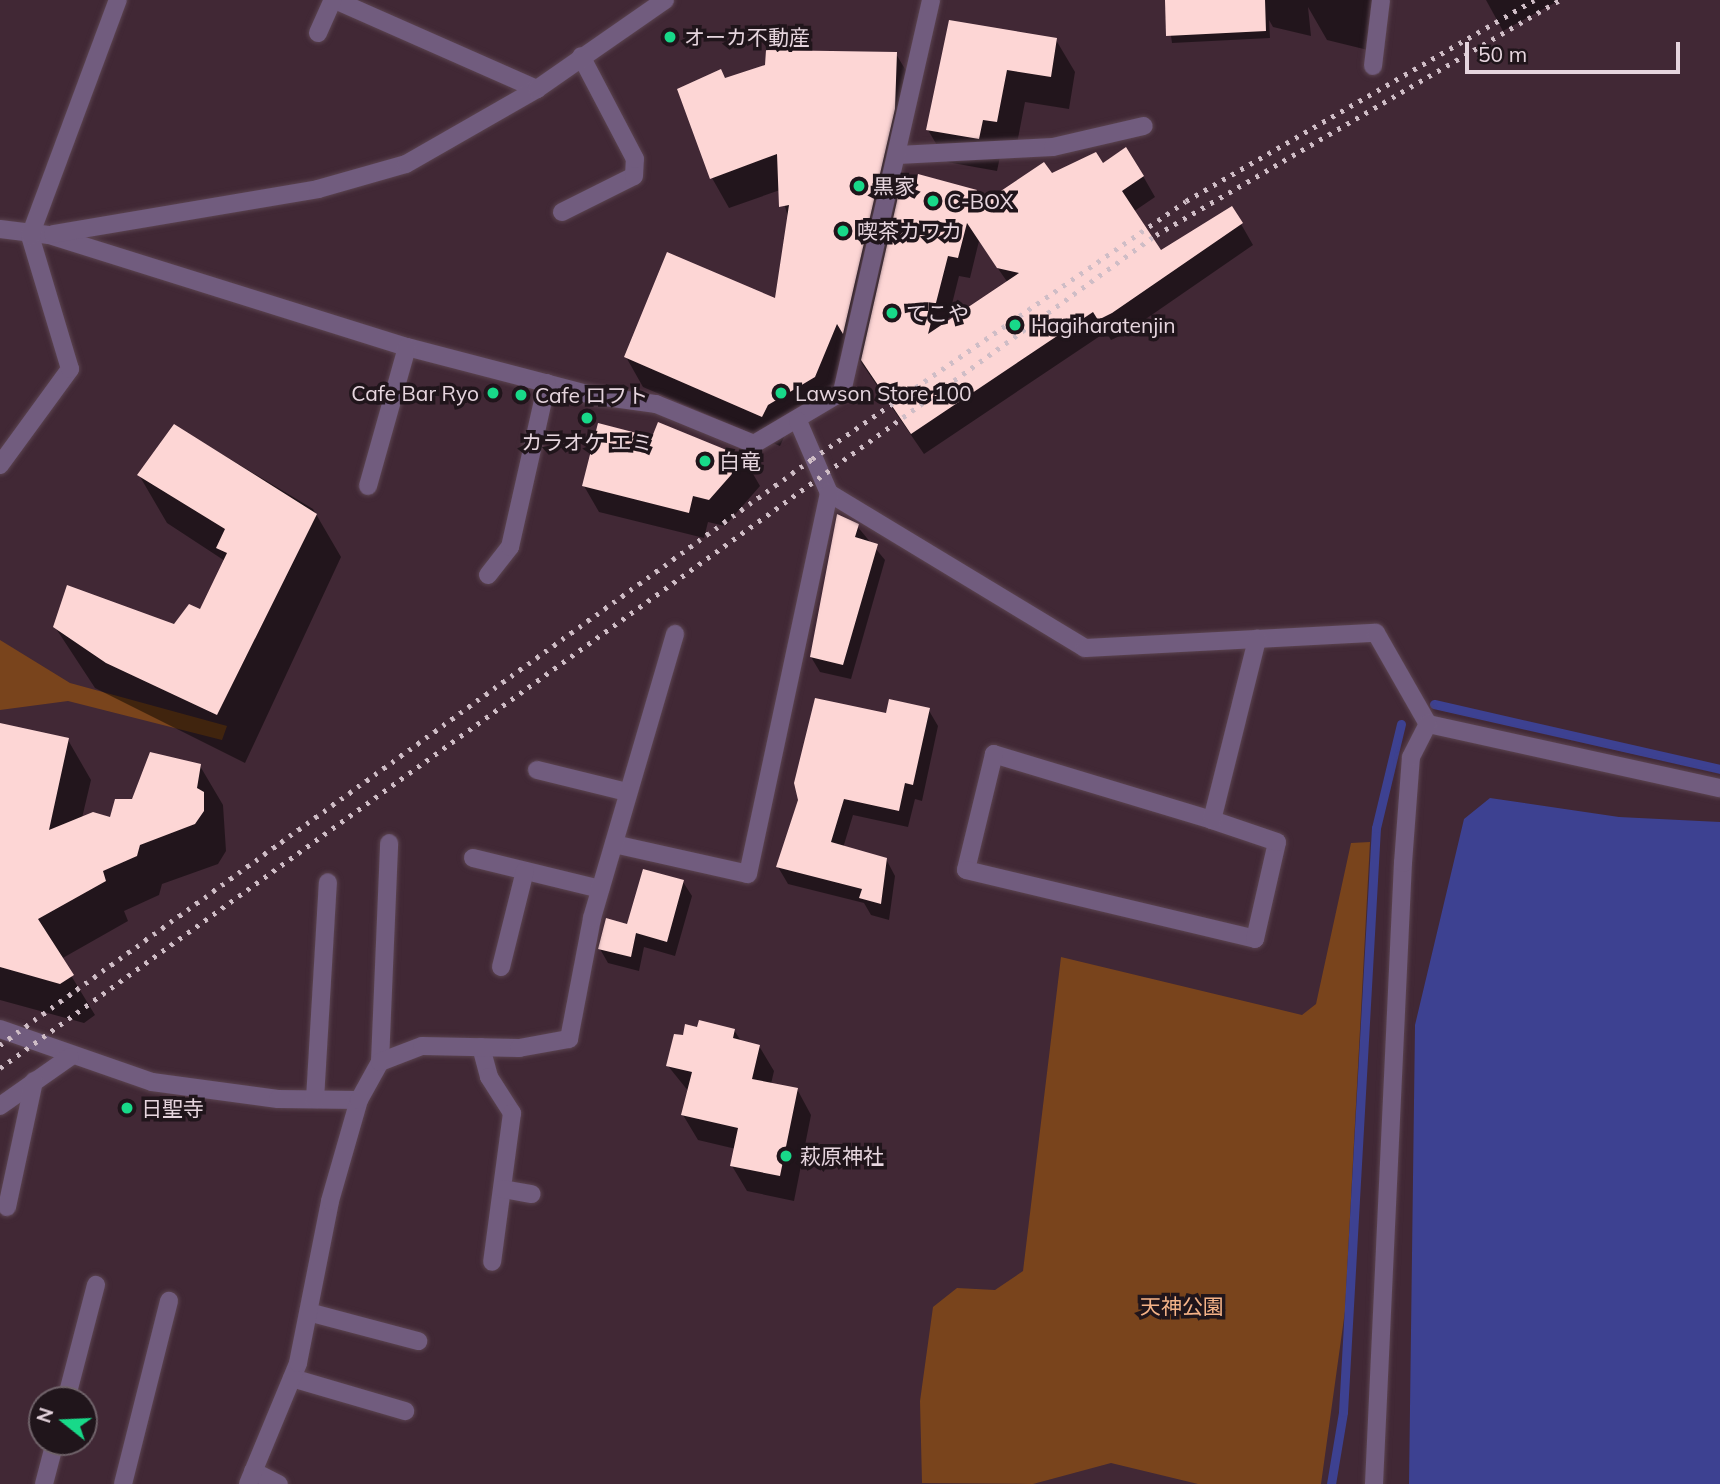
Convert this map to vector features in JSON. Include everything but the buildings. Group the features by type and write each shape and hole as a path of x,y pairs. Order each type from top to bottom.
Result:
{"street":[{"path":"0,465 70,369 30,236 118,0"},
{"path":"318,33 334,0 537,89"},
{"path":"0,229 30,236 49,235 318,189 406,164 537,89 665,0"},
{"path":"49,235 407,347 547,383 656,404 754,444 842,392 898,155 931,0"},
{"path":"1373,66 1381,0"},
{"path":"562,212 634,176 635,159 581,56"},
{"path":"898,155 1053,147 1144,126"},
{"path":"368,486 407,347"},
{"path":"488,575 510,547 524,463 547,383"},
{"path":"797,421 829,493 1085,648 1376,633 1428,724 1720,788"},
{"path":"614,844 748,874 829,493"},
{"path":"380,1062 422,1046 481,1047 569,1039 600,889 675,634"},
{"path":"1212,820 1257,639"},
{"path":"1374,1484 1403,863 1411,757 1428,724"},
{"path":"994,754 1212,820 1277,842 1255,939 965,870 994,754"},
{"path":"537,770 627,792"},
{"path":"279,1484 251,1477 292,1378 312,1313 330,1201 359,1100 380,1062 389,843"},
{"path":"473,858 600,889"},
{"path":"501,967 525,870"},
{"path":"315,1099 328,882"},
{"path":"0,1029 70,1057 200,1091 359,1100"},
{"path":"481,1047 489,1077 512,1113 492,1262"},
{"path":"0,1106 70,1057"},
{"path":"6,1206 34,1081"},
{"path":"503,1189 532,1194"},
{"path":"70,1386 96,1284"},
{"path":"123,1484 169,1301"},
{"path":"312,1313 418,1340"},
{"path":"292,1378 405,1411"},
{"path":"44,1484 51,1456"}],"green space":[{"path":"0,640 70,683 227,726 222,740 68,701 0,710"},
{"name":"天神公園","path":"1370,842 1345,1311 1321,1484 1198,1484 1111,1463 1033,1484 922,1483 920,1401 933,1307 957,1288 995,1290 1023,1271 1061,957 1302,1015 1316,1004 1351,843"}],"shaded area":[{"path":"1490,798 1619,817 1720,822 1720,1484 1409,1484 1415,1025 1464,819"}],"waterway":[{"path":"1434,704 1720,769"},
{"path":"1331,1484 1343,1412 1376,828 1401,724"}],"railway":[{"path":"0,1045 812,459 1186,201 1534,0"},
{"path":"0,1068 1156,235 1560,0"}],"place":[{"name":"オーカ不動産","path":"670,37"},
{"name":"黒家","path":"859,186"},
{"name":"C-BOX","path":"933,201"},
{"name":"喫茶カワカ","path":"843,231"},
{"name":"てこや","path":"892,313"},
{"name":"Hagiharatenjin","path":"1015,325"},
{"name":"Cafe Bar Ryo","path":"493,393"},
{"name":"Lawson Store 100","path":"781,393"},
{"name":"Cafe ロフト","path":"521,395"},
{"name":"カラオケ エミ","path":"587,418"},
{"name":"白竜","path":"705,461"},
{"name":"日聖寺","path":"127,1108"},
{"name":"萩原神社","path":"786,1156"}]}
